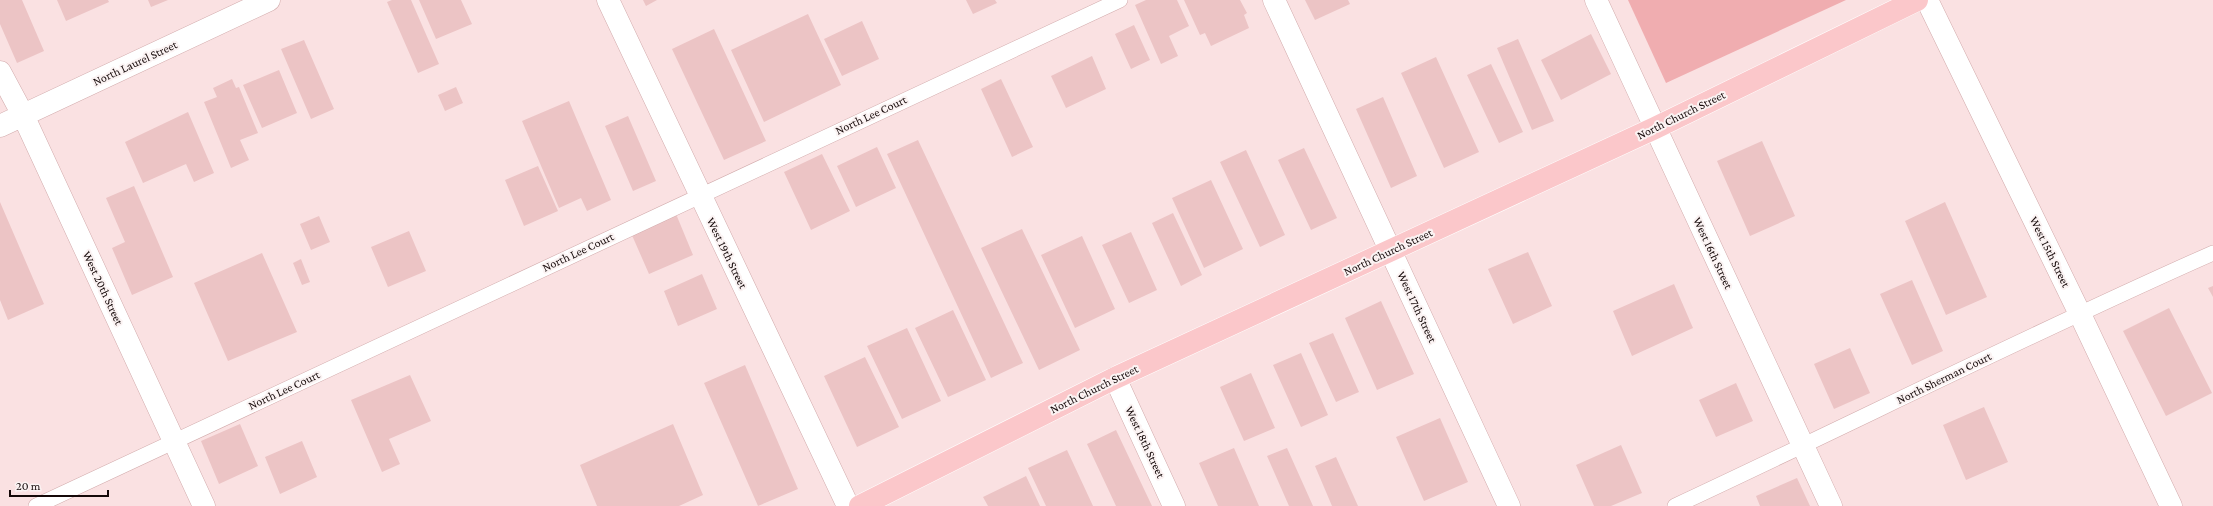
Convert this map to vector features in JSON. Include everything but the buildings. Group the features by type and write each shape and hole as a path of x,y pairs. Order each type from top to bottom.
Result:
{"main road":[{"name":"North Church Street","path":"860,506 1115,378 1655,128 1917,0"}],"street":[{"name":"North Laurel Street","path":"0,126 269,0"},
{"name":"West 19th Street","path":"608,0 699,195 848,506"},
{"name":"West 17th Street","path":"1274,0 1509,506"},
{"name":"West 16th Street","path":"1596,0 1830,506"},
{"name":"West 15th Street","path":"1927,0 2080,312 2171,506"},
{"name":"West 20th Street","path":"0,72 23,115 204,506"},
{"name":"West 18th Street","path":"1115,378 1174,506"}],"lane":[{"name":"North Lee Court","path":"36,506 699,195 1120,0"},
{"name":"North Sherman Court","path":"1675,506 2080,312 2213,253"}],"shaded area":[{"path":"1628,0 1846,0 1666,83"}]}
